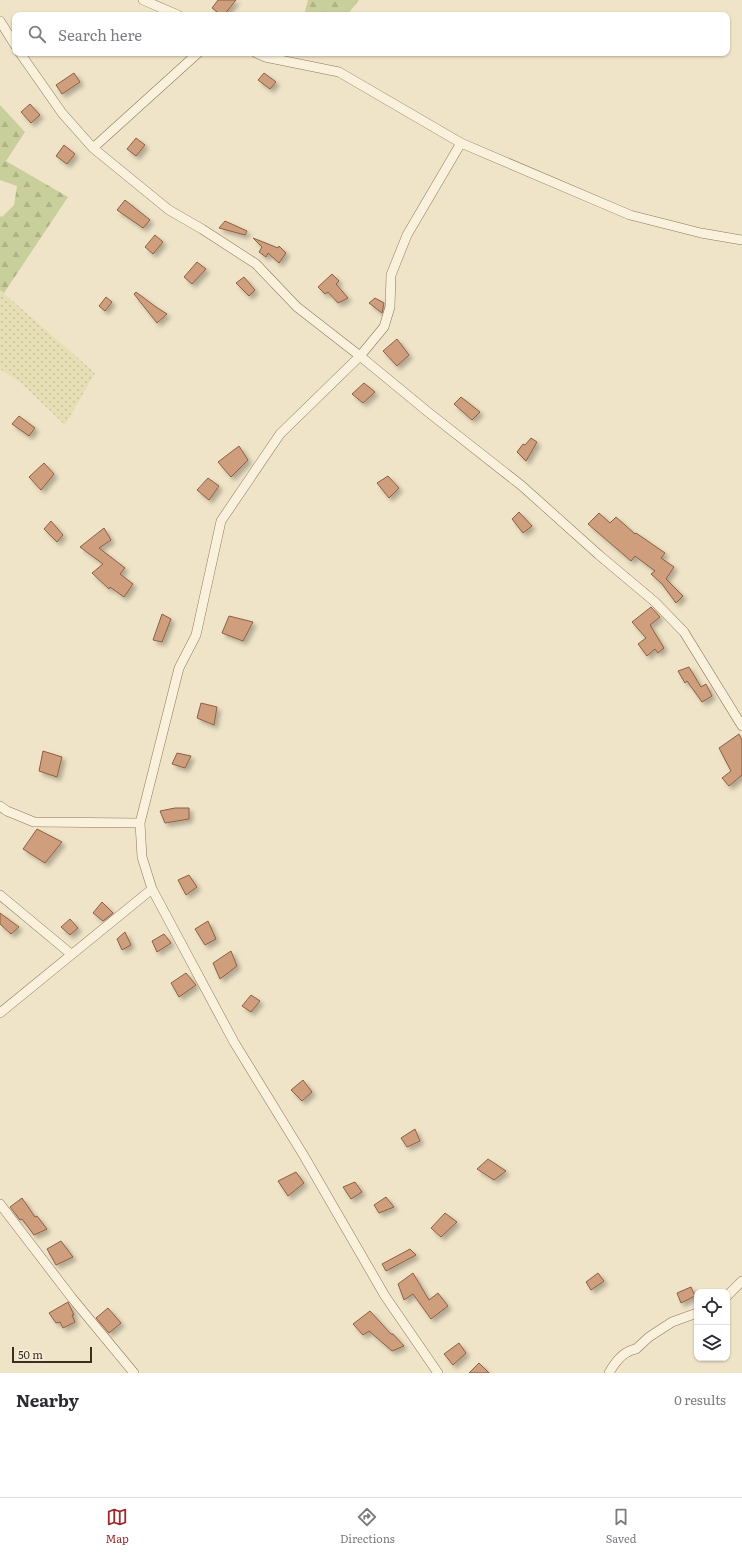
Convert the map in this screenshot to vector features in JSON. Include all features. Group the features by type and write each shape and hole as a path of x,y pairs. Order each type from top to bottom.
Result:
{"street":[{"path":"143,0 171,12"},
{"path":"0,21 12,40"},
{"path":"22,56 62,113 93,148 169,210 202,229 256,264 297,307 522,486 599,555 655,602 684,632 742,726"},
{"path":"93,148 195,56"},
{"path":"263,56 339,72 461,143 630,215 701,233 742,240"},
{"path":"438,1373 385,1296 304,1156 234,1042 152,888 142,857 140,823 180,668 196,635 221,521 280,434 360,356 384,327 390,307 390,275 407,235 461,143"},
{"path":"0,806 34,822 140,823"},
{"path":"0,1013 152,888"},
{"path":"0,895 71,954"},
{"path":"0,1204 72,1298 134,1373"},
{"path":"730,1293 742,1281"},
{"path":"609,1373 617,1360 636,1349 657,1331 672,1322 694,1313"}],"shaded area":[{"path":"0,290 95,373 65,425 21,383 0,369"}],"green space":[{"path":"308,0 359,0 349,12 305,12"},
{"path":"0,105 25,132 6,161 68,197 4,293 0,290 0,216 2,217 14,205 17,186 0,180"}],"building":[{"path":"218,0 236,0 226,12 217,12 212,8"},
{"path":"74,73 80,82 62,94 56,85"},
{"path":"264,73 276,82 270,89 258,80"},
{"path":"30,104 40,115 31,123 21,112"},
{"path":"136,138 145,145 136,156 127,149"},
{"path":"64,145 75,154 67,164 56,156"},
{"path":"125,200 150,220 143,228 117,210"},
{"path":"225,221 247,231 245,235 219,228"},
{"path":"155,235 163,242 153,254 145,247"},
{"path":"253,238 278,248 279,246 286,253 279,263 268,253 266,257 259,252 262,247"},
{"path":"197,262 206,269 192,284 184,277"},
{"path":"332,274 339,281 336,284 348,298 338,303 328,292 325,294 318,287"},
{"path":"244,277 255,290 249,296 236,283"},
{"path":"136,292 167,314 157,323 134,294"},
{"path":"106,297 112,302 105,311 99,306"},
{"path":"375,298 384,303 382,313 369,303"},
{"path":"397,339 409,355 397,366 383,351"},
{"path":"364,383 375,392 363,403 352,394"},
{"path":"461,397 480,412 472,420 454,404"},
{"path":"19,416 35,428 29,436 12,424"},
{"path":"531,438 537,442 526,461 517,452 523,444 525,445"},
{"path":"239,446 248,460 231,477 218,462"},
{"path":"44,463 54,474 41,490 29,477"},
{"path":"388,476 399,488 389,498 377,483"},
{"path":"208,478 219,486 209,500 197,490"},
{"path":"519,512 532,526 523,533 512,519"},
{"path":"599,513 610,523 616,517 635,534 636,533 665,553 661,558 674,567 666,579 683,596 676,603 662,584 651,574 655,571 635,556 631,561 588,524"},
{"path":"51,521 63,535 57,542 44,529"},
{"path":"104,528 111,540 99,548 125,568 120,574 133,584 124,597 110,587 109,589 92,573 103,564 80,547"},
{"path":"651,607 660,617 650,625 664,648 658,653 655,649 647,656 638,644 646,638 632,622"},
{"path":"162,614 171,619 162,642 153,640"},
{"path":"229,616 253,622 243,641 222,633"},
{"path":"689,667 701,687 706,684 712,696 702,702 687,681 685,683 678,671"},
{"path":"201,703 217,707 214,725 197,718"},
{"path":"739,734 742,740 742,775 729,786 722,778 731,771 719,748"},
{"path":"43,751 62,757 57,777 39,771"},
{"path":"177,753 191,756 185,768 172,764"},
{"path":"175,808 189,808 189,819 165,823 160,811"},
{"path":"37,829 62,842 45,863 23,849"},
{"path":"189,875 197,887 186,895 178,880"},
{"path":"102,902 113,913 103,921 93,913"},
{"path":"0,913 19,927 11,934 0,924"},
{"path":"70,919 78,928 70,935 61,927"},
{"path":"208,921 216,939 205,945 195,929"},
{"path":"125,932 131,945 122,950 117,939"},
{"path":"164,934 171,943 157,952 152,941"},
{"path":"231,951 237,966 220,979 213,963"},
{"path":"186,973 196,985 179,997 171,983"},
{"path":"251,995 260,1001 251,1012 242,1006"},
{"path":"303,1080 312,1092 302,1101 291,1090"},
{"path":"415,1129 420,1141 407,1147 401,1138"},
{"path":"488,1159 506,1171 494,1180 477,1169"},
{"path":"296,1172 304,1183 288,1196 278,1181"},
{"path":"355,1182 362,1192 351,1199 343,1187"},
{"path":"386,1197 394,1207 379,1213 374,1205"},
{"path":"22,1198 35,1217 37,1216 47,1229 34,1235 22,1219 20,1220 10,1207"},
{"path":"445,1213 457,1222 441,1237 431,1228"},
{"path":"61,1241 73,1257 56,1265 47,1249"},
{"path":"410,1249 416,1255 386,1271 382,1264"},
{"path":"413,1273 429,1300 438,1293 448,1306 431,1319 413,1294 404,1300 398,1284"},
{"path":"598,1273 604,1281 591,1290 586,1282"},
{"path":"691,1287 694,1296 681,1303 677,1293"},
{"path":"68,1302 74,1315 72,1315 75,1322 63,1328 60,1322 56,1323 49,1313"},
{"path":"108,1308 121,1323 109,1333 96,1318"},
{"path":"370,1311 404,1346 392,1351 369,1331 363,1335 353,1324"},
{"path":"459,1343 466,1353 453,1365 444,1354"},
{"path":"479,1363 489,1373 469,1373"}]}
